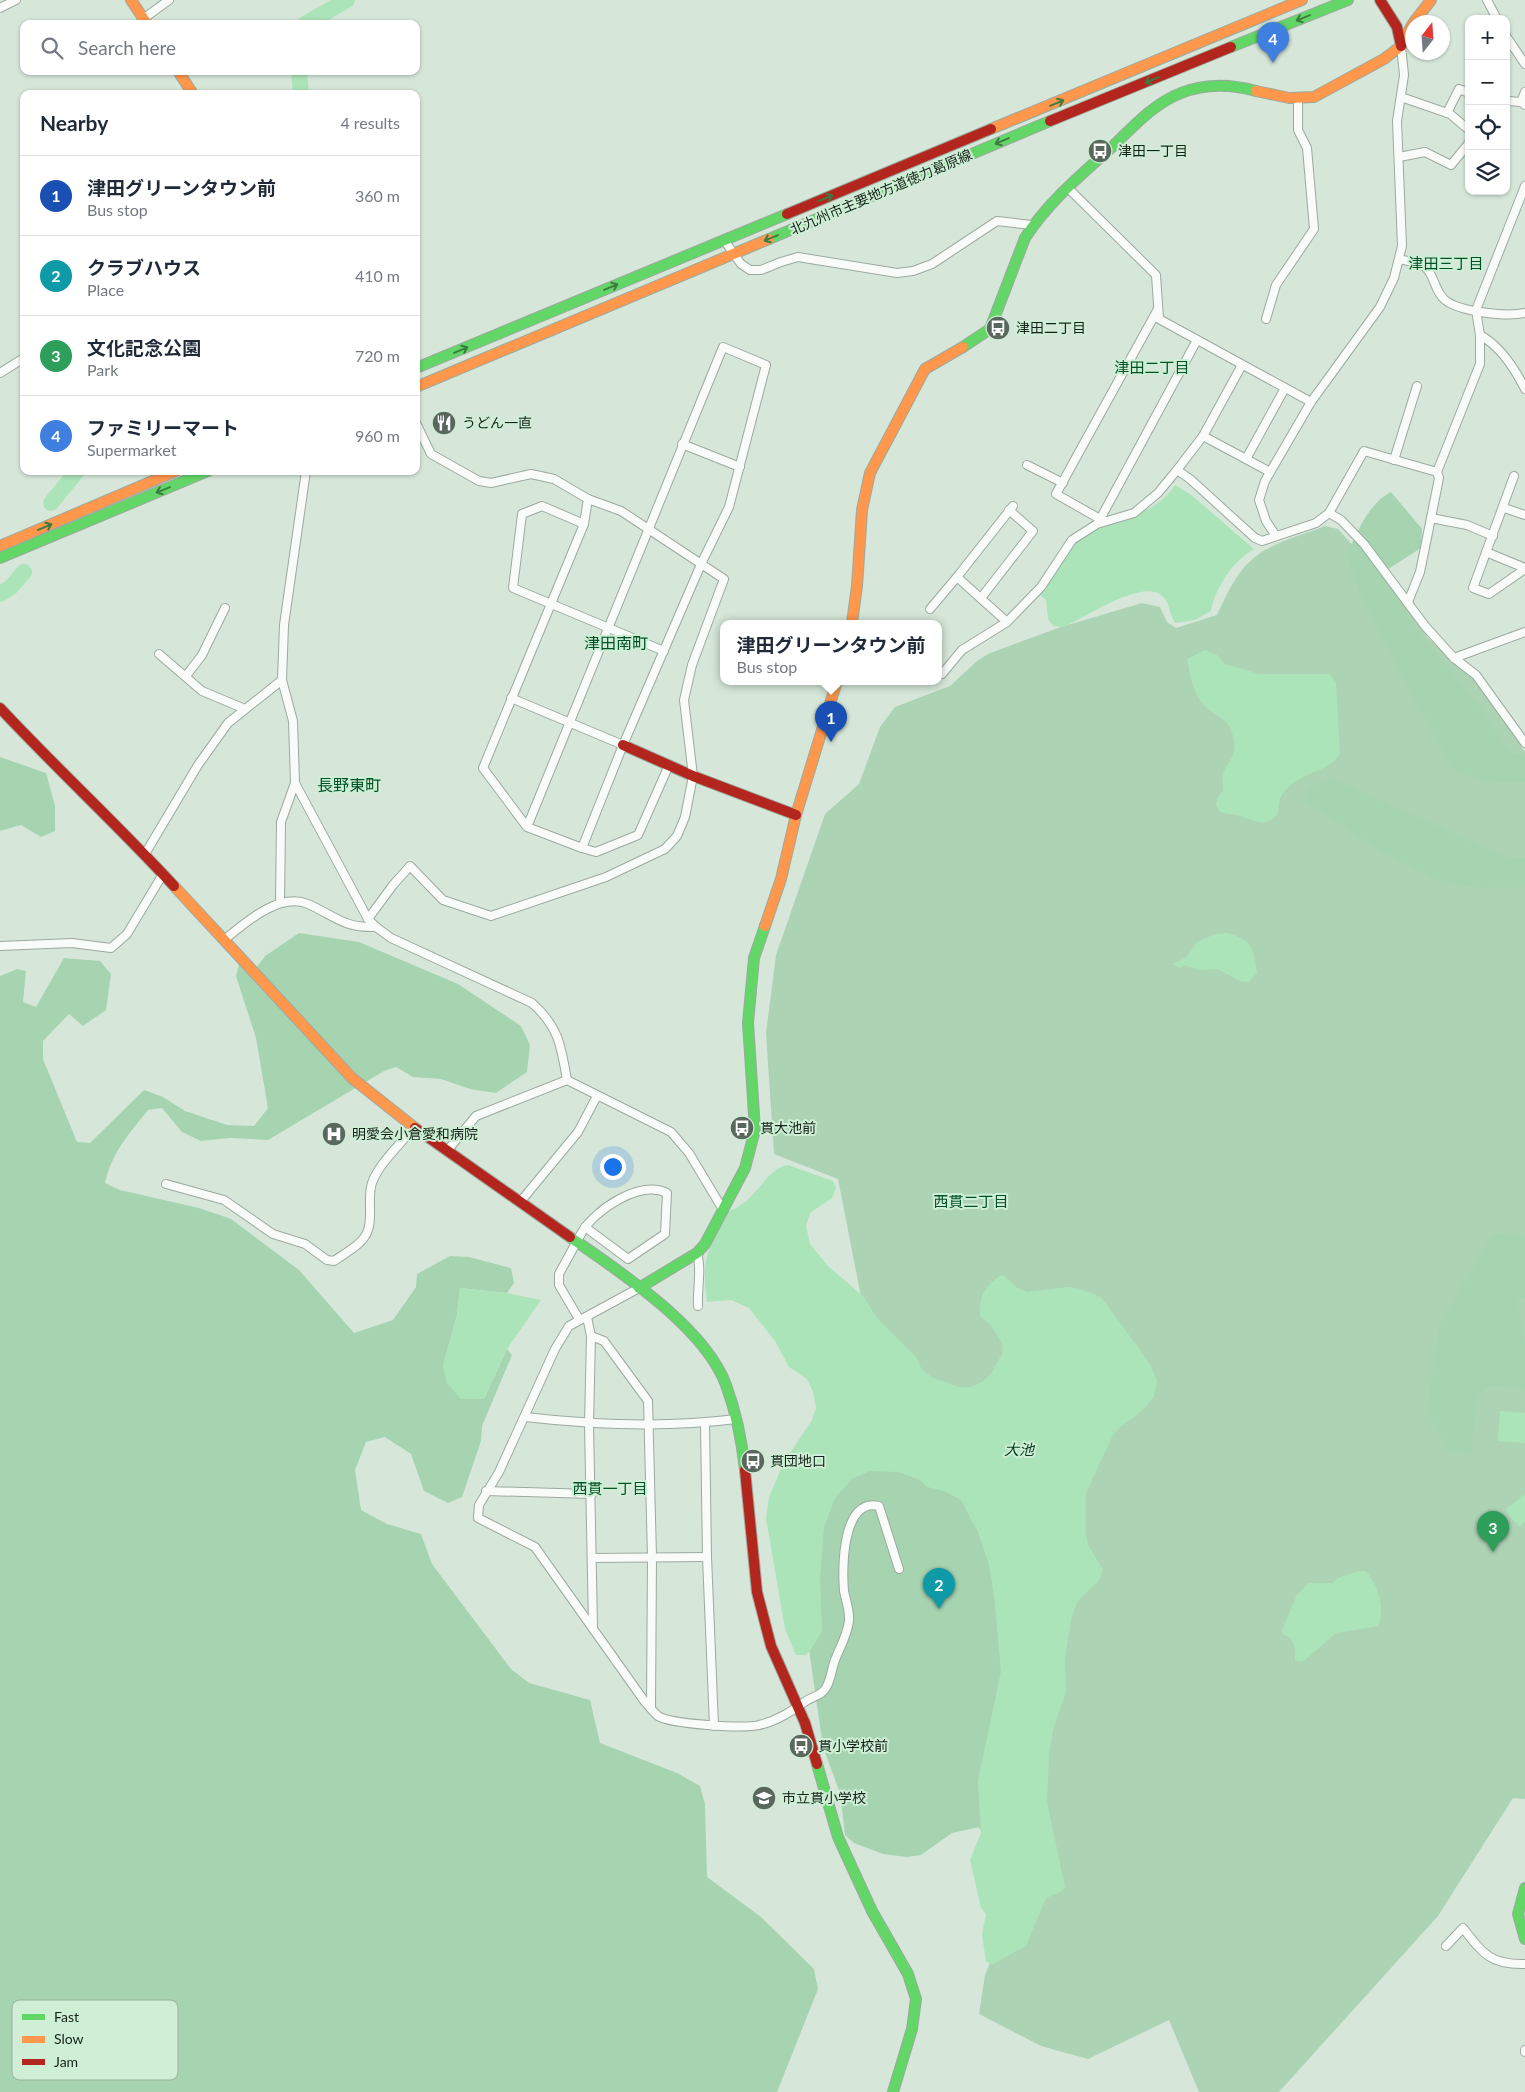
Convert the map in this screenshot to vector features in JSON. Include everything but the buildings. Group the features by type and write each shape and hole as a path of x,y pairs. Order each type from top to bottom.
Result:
{"street":[{"path":"0,8 16,0"},
{"path":"131,0 144,20"},
{"path":"146,20 169,0"},
{"name":"北九州市主要地方道徳力葛原線","path":"420,366 1302,0"},
{"name":"北九州市主要地方道徳力葛原線","path":"420,385 734,253 1348,0"},
{"path":"1276,536 1266,521 1259,500 1270,472 1311,402 1380,308 1394,278 1402,246 1397,121 1404,75 1400,34 1396,22 1380,0"},
{"path":"1420,15 1431,0"},
{"path":"1487,0 1495,15"},
{"path":"853,620 857,602 861,522 866,485 870,473 925,369 934,362 982,337 990,329 1025,238 1032,225 1068,188 1147,114 1177,94 1195,88 1225,85 1298,100 1314,97 1384,59 1400,46 1405,38"},
{"path":"1510,42 1525,64"},
{"path":"181,75 190,90"},
{"path":"1447,113 1460,90 1465,92"},
{"path":"1510,102 1523,103 1525,92"},
{"path":"1401,97 1447,113 1465,127"},
{"path":"1266,319 1276,285 1314,230 1307,148 1298,130 1298,100"},
{"path":"1399,157 1425,152 1451,164 1465,148"},
{"path":"1408,602 1420,572 1439,478 1438,472 1445,448 1470,394 1480,364 1480,335 1476,310 1525,186"},
{"path":"1068,188 1156,275 1159,319 1311,402"},
{"path":"1519,202 1525,209"},
{"path":"724,240 741,264 750,270 761,270 798,257 897,273 913,271 932,264 996,221 1032,225"},
{"path":"1399,259 1424,266 1431,274 1436,290 1445,300 1456,305 1512,316 1525,313"},
{"path":"1099,522 1056,494 1158,309"},
{"path":"1480,335 1491,341 1518,374 1525,389"},
{"path":"1099,522 1197,340"},
{"path":"527,827 723,347 766,365 729,507 702,562 623,745 582,848"},
{"path":"0,373 20,360"},
{"path":"942,674 962,650 1007,622 1041,587 1072,540 1099,522 1134,513 1158,493 1203,436 1242,365"},
{"path":"1394,460 1417,386"},
{"path":"1246,459 1285,388"},
{"path":"368,919 393,885 410,866 443,900 491,916 606,877 665,849 677,836 685,817 694,776 684,700 692,666 724,579 702,562 621,510 588,499 554,478 540,474 491,483 479,481 431,454 420,431"},
{"path":"1203,436 1270,472"},
{"path":"682,444 740,467"},
{"path":"1177,470 1190,479 1255,538 1262,541 1316,523 1329,513 1364,451 1438,472"},
{"path":"1027,465 1063,483"},
{"path":"0,546 167,475"},
{"path":"0,558 198,475"},
{"path":"280,903 281,822 295,782 292,721 282,680 284,625 305,475"},
{"path":"1514,476 1504,508 1473,588 1489,594 1525,569"},
{"path":"588,499 584,524 483,768 527,827 596,852 638,835 669,765"},
{"path":"584,524 542,506 522,514 513,588 551,606 664,651"},
{"path":"930,609 1011,508 1033,532 981,598"},
{"path":"1504,508 1525,515"},
{"path":"1329,513 1341,520 1364,544 1425,626 1454,658 1476,675 1525,743"},
{"path":"1431,518 1467,525 1493,536"},
{"path":"1486,552 1525,569"},
{"path":"957,577 1007,622"},
{"path":"186,676 202,655 225,608"},
{"path":"1454,658 1525,632"},
{"path":"159,654 202,691 245,709"},
{"path":"145,854 198,765 228,723 282,680"},
{"path":"837,685 796,815 781,879 754,958 748,1023 755,1130 745,1168 722,1208 705,1244 698,1253 569,1326 555,1349 499,1472 479,1505 478,1518 535,1547 659,1717 714,1726 759,1725 798,1709 807,1700 822,1693 828,1686 850,1619 844,1590 843,1554 853,1519 858,1511 866,1506 871,1504 879,1506 899,1569"},
{"path":"511,698 694,776 796,815"},
{"path":"0,708 52,764 145,854 352,1078 414,1127 521,1201 638,1288 684,1324 702,1345 726,1384 736,1419 747,1479 757,1592 771,1646 813,1744 838,1838 872,1911 908,1974 916,1999 912,2029 893,2092"},
{"path":"295,782 368,919 391,938 532,1003 547,1017 560,1043 567,1080"},
{"path":"0,946 72,943 111,948 127,934 163,874"},
{"path":"224,940 246,923 280,903 303,902 342,923 376,927"},
{"path":"448,1151 476,1116 567,1080 662,1127 680,1140 722,1208"},
{"path":"521,1201 578,1132 597,1096"},
{"path":"166,1184 224,1200 273,1234 305,1244 327,1260 334,1261 357,1245 368,1230 368,1203 372,1182 388,1158 414,1127"},
{"path":"579,1319 559,1285 559,1274 590,1219 634,1191 657,1188 667,1193 665,1234 628,1259 585,1228"},
{"path":"698,1253 700,1262 697,1284 698,1306"},
{"path":"587,1317 591,1336 590,1424 594,1627"},
{"path":"591,1336 604,1341 648,1401 652,1557 651,1708"},
{"path":"525,1417 590,1424 705,1423 736,1419"},
{"path":"705,1423 707,1557 714,1726"},
{"path":"486,1491 592,1494"},
{"path":"592,1558 707,1557"},
{"path":"1525,1888 1518,1908 1518,1918 1525,1939"},
{"path":"1446,1946 1463,1928 1483,1953 1494,1960 1507,1964 1525,1964"}],"shaded area":[{"path":"1391,492 1422,529 1421,548 1382,573 1418,630 1486,715 1509,752 1525,756 1525,782 1482,781 1452,769 1363,601 1347,554 1370,511 1383,497"},
{"path":"1325,526 1338,529 1407,605 1421,623 1428,638 1474,677 1525,752 1525,1799 1513,1798 1438,1916 1279,2092 1199,2092 1169,2020 1088,2059 1041,2046 979,2014 985,1975 1007,1922 988,1840 931,1763 885,1419 838,1179 774,1154 766,1033 776,955 825,814 859,784 880,727 895,707 950,686 977,661 990,653 1058,628 1142,603 1160,607 1167,622 1176,628 1217,615 1237,576 1255,557 1279,543"},
{"path":"0,757 46,773 55,806 55,831 41,837 21,825 0,831"},
{"path":"1332,778 1508,858 1525,858 1525,887 1477,888 1434,879 1374,847 1304,801 1308,788"},
{"path":"299,933 359,942 458,984 521,1026 530,1045 527,1072 496,1093 470,1089 441,1079 413,1077 396,1067 384,1071 268,1140 230,1138 201,1141 182,1132 162,1108 148,1110 128,1135 117,1153 105,1183 120,1190 199,1208 231,1219 299,1270 354,1333 393,1320 416,1287 417,1274 450,1256 469,1257 511,1268 514,1283 507,1293 460,1288 457,1315 443,1366 484,1399 507,1349 512,1355 482,1426 481,1441 462,1497 448,1503 424,1491 411,1454 385,1437 366,1442 355,1470 361,1510 387,1524 421,1534 432,1564 511,1669 529,1683 590,1700 600,1743 677,1773 700,1786 705,1804 707,1877 761,1917 814,1969 818,1989 777,2092 0,2092 0,976 17,969 26,971 23,1002 36,1007 64,958 100,961 111,974 106,1010 83,1026 69,1014 43,1041 43,1059 77,1142 90,1143 144,1090 163,1097 185,1111 227,1125 254,1126 268,1108 256,1038 236,976 240,961 257,967 265,956"},
{"path":"1493,1234 1525,1236 1525,1298 1517,1298 1525,1345 1525,1389 1491,1385 1477,1396 1471,1453 1449,1451 1427,1412 1439,1325"},
{"path":"872,1460 959,1478 997,1553 1005,1681 992,1729 980,1762 980,1827 952,1833 921,1855 907,1857 883,1854 854,1843 845,1835 840,1793 823,1747 803,1608 808,1544 847,1473"}],"water":[{"path":"1175,485 1190,494 1254,549 1246,554 1226,576 1216,593 1211,611 1195,620 1175,623 1166,601 1161,595 1152,591 1140,592 1112,602 1064,627 1053,626 1048,619 1046,600 1039,594 1050,581 1074,544 1091,530 1154,506"},
{"path":"1205,650 1217,655 1225,664 1259,674 1330,674 1336,683 1340,753 1329,764 1289,786 1281,795 1277,815 1268,822 1259,822 1238,815 1220,812 1216,805 1218,797 1223,791 1223,775 1232,757 1234,743 1230,727 1222,718 1202,703 1192,682 1187,659"},
{"path":"1227,933 1243,939 1251,946 1257,973 1248,982 1239,981 1218,969 1199,970 1184,965 1179,968 1173,964 1187,957 1196,943 1216,934"},
{"name":"大池","path":"788,1165 833,1181 836,1188 832,1198 810,1213 806,1226 810,1244 828,1266 863,1296 877,1318 916,1357 922,1370 933,1378 959,1387 971,1387 982,1382 991,1374 1003,1352 1002,1343 991,1325 980,1316 981,1302 986,1288 1001,1275 1006,1277 1016,1287 1027,1292 1068,1287 1080,1289 1101,1297 1150,1364 1157,1381 1154,1397 1142,1411 1120,1427 1112,1437 1086,1493 1086,1535 1088,1545 1103,1570 1099,1580 1077,1602 1071,1619 1065,1660 1066,1692 1054,1726 1049,1753 1047,1802 1065,1887 1045,1900 1026,1946 993,1964 986,1962 982,1934 986,1914 981,1908 970,1860 981,1833 978,1781 1001,1671 994,1595 989,1564 978,1532 961,1500 945,1491 927,1487 920,1480 898,1472 869,1471 852,1479 835,1498 824,1527 820,1579 822,1631 806,1655 796,1655 785,1629 766,1518 769,1497 784,1462 812,1420 816,1408 813,1392 807,1379 789,1367 775,1341 749,1308 731,1300 707,1302 705,1275 711,1244 729,1211 739,1207 747,1200 773,1172 780,1167"},
{"path":"460,1288 507,1293 541,1300 507,1349 484,1399 461,1399 447,1383 443,1366 457,1315"},
{"path":"1500,1411 1525,1413 1525,1443 1498,1441"},
{"path":"1525,1494 1525,1522 1519,1527 1505,1510"},
{"path":"1366,1571 1380,1597 1381,1612 1378,1626 1336,1633 1305,1660 1295,1661 1293,1642 1284,1635 1282,1630 1297,1595 1308,1583 1332,1583 1340,1577"}],"waterway":[{"path":"312,20 347,0"},
{"path":"299,75 301,90"},
{"path":"51,503 74,475"},
{"path":"0,594 10,588 24,572"}],"traffic: fast":[{"path":"1231,47 1348,0"},
{"path":"963,347 990,329 1025,238 1034,225 1066,189 1144,117 1161,103 1181,93 1200,87 1228,86 1256,91"},
{"path":"769,239 1050,121"},
{"path":"420,366 787,214"},
{"path":"0,558 198,475"},
{"path":"639,1288 697,1253 705,1244 745,1168 755,1130 748,1023 754,958 765,926"},
{"path":"570,1237 659,1302 700,1342 715,1363 726,1385 738,1427 745,1470"},
{"path":"817,1764 838,1837 872,1911 908,1974 916,1999 912,2029 893,2092"},
{"path":"1525,1888 1518,1914 1525,1939"}],"traffic: slow":[{"path":"131,0 144,20"},
{"path":"991,129 1302,0"},
{"path":"1419,15 1431,0"},
{"path":"1256,91 1289,98 1314,97 1384,59 1401,46 1405,38"},
{"path":"181,75 190,90"},
{"path":"420,385 769,239"},
{"path":"852,620 857,586 862,510 870,473 925,369 963,347"},
{"path":"0,546 167,475"},
{"path":"765,926 781,879 796,815 836,685"},
{"path":"174,886 352,1078 415,1128"}],"traffic: jam":[{"path":"1380,0 1397,27 1401,46"},
{"path":"1050,121 1231,47"},
{"path":"787,214 991,129"},
{"path":"0,708 174,886"},
{"path":"623,745 693,776 796,815"},
{"path":"415,1128 570,1237"},
{"path":"745,1470 757,1592 771,1646 805,1723 817,1764"}],"place":[{"name":"ファミリーマート","path":"1273,63"},
{"name":"津田一丁目","path":"1100,151"},
{"name":"津田二丁目","path":"998,328"},
{"name":"うどん一直","path":"444,423"},
{"name":"津田グリーンタウン前","path":"831,742"},
{"name":"貫大池前","path":"742,1128"},
{"name":"明愛会小倉愛和病院","path":"334,1134"},
{"name":"貫団地口","path":"753,1461"},
{"name":"文化記念公園","path":"1493,1552"},
{"name":"クラブハウス","path":"939,1609"},
{"name":"貫小学校前","path":"801,1746"},
{"name":"市立貫小学校","path":"764,1798"}],"district":[{"name":"津田三丁目","path":"1446,264"},
{"name":"津田二丁目","path":"1152,368"},
{"name":"津田南町","path":"616,643"},
{"name":"長野東町","path":"349,785"},
{"name":"西貫二丁目","path":"971,1202"},
{"name":"西貫一丁目","path":"610,1489"}]}
